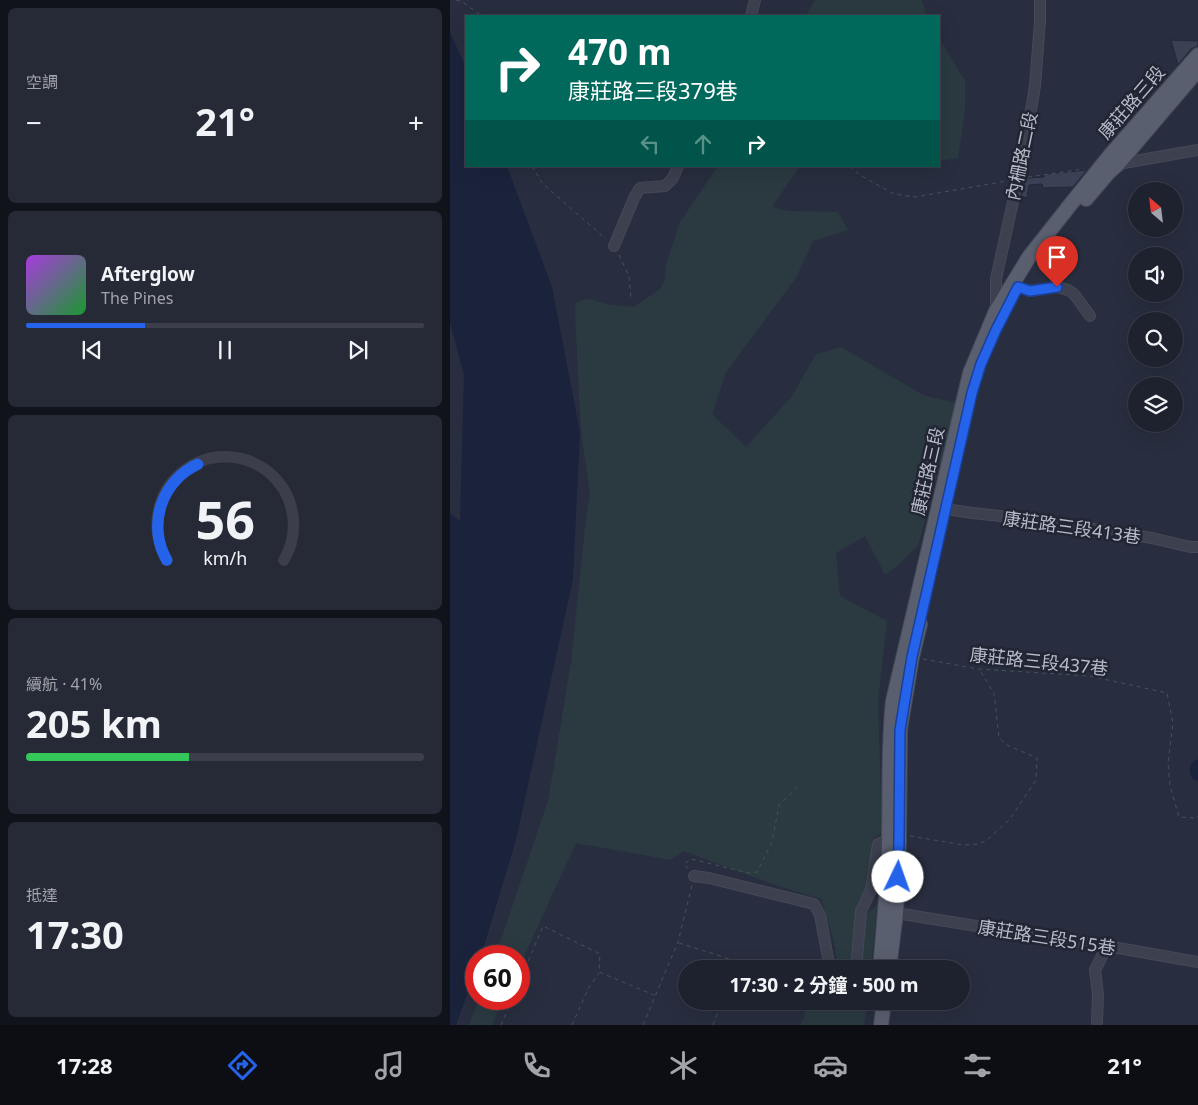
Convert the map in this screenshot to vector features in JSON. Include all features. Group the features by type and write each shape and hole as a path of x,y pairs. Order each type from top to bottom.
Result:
{"main road":[{"name":"康莊路三段","path":"881,960 884,915 894,837 900,730 912,657 972,393 981,364 1029,257 1112,153 1198,54"},
{"name":"康莊路三段","path":"890,960 896,913 890,728 893,701 970,372 996,311 1109,172 1118,164 1198,70"},
{"path":"872,1025 874,1010"},
{"path":"881,1025 883,1010"}],"street":[{"path":"751,15 755,0"},
{"name":"內柵路二段","path":"996,311 996,279 1025,147 1035,86 1040,0"},
{"path":"1118,164 1198,150"},
{"path":"614,246 640,188 665,186 673,178 678,167"},
{"path":"1015,286 1030,291 1057,287 1068,290 1074,294 1090,316"},
{"name":"康莊路三段413巷","path":"946,509 972,514 1028,519 1198,547"},
{"path":"857,960 861,911 871,890 878,844 894,837"},
{"path":"694,876 814,904 820,916 828,960"},
{"name":"康莊路三段515巷","path":"896,913 1198,962"},
{"path":"1097,1022 1098,995 1095,970 1107,946"}],"path":[{"path":"456,0 461,1 481,15"},
{"path":"533,167 542,184 614,246 629,276 631,299"},
{"path":"851,167 860,175 894,194 915,197 1083,169"},
{"name":"康莊路三段437巷","path":"912,657 978,668 1090,676 1167,693 1173,723 1168,763 1170,786 1178,817 1194,818 1198,816"},
{"path":"894,837 964,845 979,844 987,840 1010,819 1036,780 1037,758 1007,745 999,738 994,693 978,668"},
{"path":"530,957 543,926 600,954 599,972 589,987 572,1025"},
{"path":"678,942 736,960"},
{"path":"599,972 655,996 643,1025"},
{"path":"501,1025 507,1010"},
{"path":"713,1025 719,1010"}],"shaded area":[{"path":"815,0 922,0 926,15 806,15"},
{"path":"940,40 965,81 965,110 958,158 940,161"},
{"path":"717,167 799,167 772,207 789,211 838,212 848,230 813,241 796,278 726,372 712,414 746,447 792,396 816,354 841,347 925,396 957,403 918,546 885,575 865,536 836,553 840,596 887,621 878,701 882,833 874,838 869,882 858,905 852,960 837,960 834,942 821,899 769,883 684,851 670,860 576,843 529,945 499,945 548,801 571,662 590,494 582,439 576,303 590,299 610,305 634,307 660,289 665,279 666,264 680,222"},
{"path":"877,905 872,960 861,960 863,917"},
{"path":"475,1010 499,1010 492,1025 469,1025"},
{"path":"804,1010 866,1010 864,1025 799,1025 804,1019"}],"water":[{"path":"450,32 465,66 465,167 507,167 552,287 580,432 573,579 516,840 484,945 465,945 465,1000 456,1025 450,1025 450,513 460,521 464,375 450,322"}],"building":[{"path":"1171,40 1198,41 1198,46 1191,49 1178,65"},
{"path":"1087,170 1073,187 1043,188 1042,184 1029,185 1027,198 1021,196 1027,178 1044,177 1045,174"}],"waterway":[{"path":"1198,767 1198,773"}],"route":[{"path":"898,877 900,730 912,657 972,393 981,364 1018,287 1030,291 1057,287"}]}
